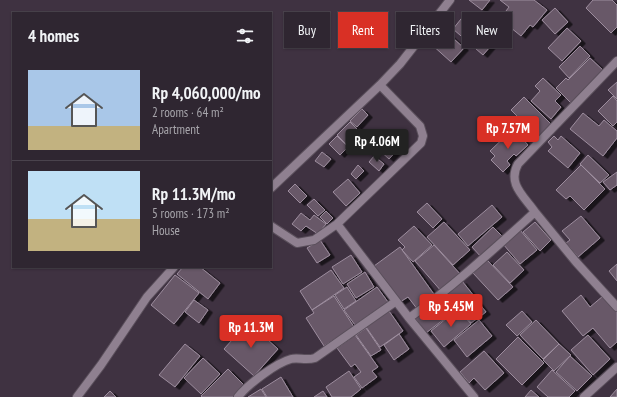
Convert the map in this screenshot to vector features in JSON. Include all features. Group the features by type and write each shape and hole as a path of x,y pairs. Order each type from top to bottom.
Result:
{"street":[{"path":"272,187 380,85 400,64 450,0"},
{"path":"616,64 518,164 514,171 515,184 519,192 576,262 617,307"},
{"path":"272,227 297,243 314,240 337,224 421,143 422,131 420,126 380,85"},
{"path":"408,318 440,296 535,212"},
{"path":"337,224 395,302 474,397"},
{"path":"77,397 97,372 147,297 173,268"},
{"path":"238,397 245,388 282,362 293,359 308,360 316,358 395,302"},
{"path":"584,397 617,367"}],"building":[{"path":"469,0 490,0 482,10"},
{"path":"500,0 534,0 547,10 533,27 530,25 521,36 512,29 512,12 505,12 509,7"},
{"path":"593,0 612,0 617,5 617,27 611,33 586,8"},
{"path":"555,8 568,22 555,34 542,20"},
{"path":"462,18 462,37 454,30"},
{"path":"567,28 581,41 562,61 548,48"},
{"path":"454,39 462,48 464,48 451,62 435,48 454,48"},
{"path":"580,46 590,56 569,78 559,67"},
{"path":"475,48 489,48 483,55"},
{"path":"590,58 604,71 571,103 556,88 566,78 568,80"},
{"path":"543,78 561,95 555,101 561,107 551,119 531,101 540,91 535,86"},
{"path":"617,82 617,99 608,90"},
{"path":"613,96 617,101 617,122 613,126 598,111"},
{"path":"524,97 551,124 538,137 511,110"},
{"path":"362,109 368,115 357,127 350,121"},
{"path":"583,113 599,126 604,120 617,131 617,138 603,156 570,129"},
{"path":"350,122 359,131 355,136 358,140 350,148 337,135"},
{"path":"513,129 528,145 516,156 514,154 507,161 510,165 503,172 491,160 495,156 490,151"},
{"path":"391,134 403,144 389,159 378,149"},
{"path":"337,136 348,147 340,155 329,144"},
{"path":"554,136 558,140 561,136 580,153 568,168 548,151 552,147 548,142"},
{"path":"322,152 331,159 324,167 315,161"},
{"path":"588,155 609,175 600,183 580,164"},
{"path":"374,156 384,164 379,171 369,162"},
{"path":"358,165 364,171 356,179 351,174"},
{"path":"581,165 605,189 584,210 570,196 566,199 556,190"},
{"path":"617,172 617,185 610,190 603,182"},
{"path":"348,179 360,193 346,206 333,192"},
{"path":"295,184 307,196 300,203 288,191"},
{"path":"314,199 325,210 318,216 307,205"},
{"path":"427,203 442,219 433,228 417,212"},
{"path":"492,205 502,217 468,246 458,234"},
{"path":"326,211 333,218 327,224 320,217"},
{"path":"301,213 310,220 314,215 326,224 318,234 306,226 301,231 292,224"},
{"path":"581,216 600,238 578,257 566,243 570,240 562,231"},
{"path":"444,222 470,250 453,265 427,237"},
{"path":"535,222 551,240 540,251 523,232"},
{"path":"414,226 432,245 413,262 402,250 405,247 398,240"},
{"path":"493,227 503,237 482,258 472,247"},
{"path":"520,230 537,250 520,264 503,244"},
{"path":"320,240 330,255 317,263 307,248"},
{"path":"434,245 461,275 442,292 415,261"},
{"path":"400,247 436,297 418,310 408,297 400,302 374,266"},
{"path":"507,252 524,270 510,283 493,265"},
{"path":"351,255 362,272 343,284 332,267"},
{"path":"487,260 513,287 498,300 473,273"},
{"path":"617,264 617,281 609,271"},
{"path":"182,268 201,268 220,283 208,299 177,274"},
{"path":"331,270 344,288 312,310 300,291"},
{"path":"365,272 374,287 356,298 347,284"},
{"path":"175,275 199,293 174,324 151,305"},
{"path":"462,281 474,296 426,333 415,318"},
{"path":"347,287 356,301 344,309 335,295"},
{"path":"377,287 388,302 355,325 344,310"},
{"path":"581,295 590,307 603,296 617,312 617,342 610,348 593,328 583,336 562,311"},
{"path":"334,296 354,327 324,346 306,318 314,313 312,310"},
{"path":"474,297 486,312 471,323 459,308"},
{"path":"194,300 208,310 199,323 185,312"},
{"path":"458,309 471,324 444,347 431,331"},
{"path":"389,311 403,331 380,347 366,327"},
{"path":"522,311 532,322 517,336 506,325"},
{"path":"479,320 492,336 467,357 454,340"},
{"path":"536,320 559,344 543,359 520,335"},
{"path":"248,322 278,349 254,376 224,349"},
{"path":"366,328 381,350 371,356 356,335"},
{"path":"399,334 409,349 394,360 384,345"},
{"path":"355,335 378,367 372,371 377,377 362,388 354,377 361,372 355,364 351,367 337,348"},
{"path":"588,335 610,359 593,375 571,350"},
{"path":"518,337 544,363 522,385 496,359"},
{"path":"185,344 200,356 175,387 159,375"},
{"path":"559,344 571,355 554,371 543,360"},
{"path":"484,351 504,373 485,390 474,378 469,383 460,372"},
{"path":"570,356 592,376 577,391 556,372"},
{"path":"203,358 220,374 201,394 184,378"},
{"path":"228,369 245,386 234,397 202,397 201,396"},
{"path":"552,370 575,391 569,397 548,397 537,387"},
{"path":"349,371 361,389 351,397 332,397 326,387"},
{"path":"281,377 293,397 267,397 262,389"},
{"path":"261,389 266,397 248,397"},
{"path":"617,389 617,397 610,397"},
{"path":"531,390 539,397 525,397"},
{"path":"110,391 116,397 104,397"},
{"path":"323,391 327,397 314,397"}]}
